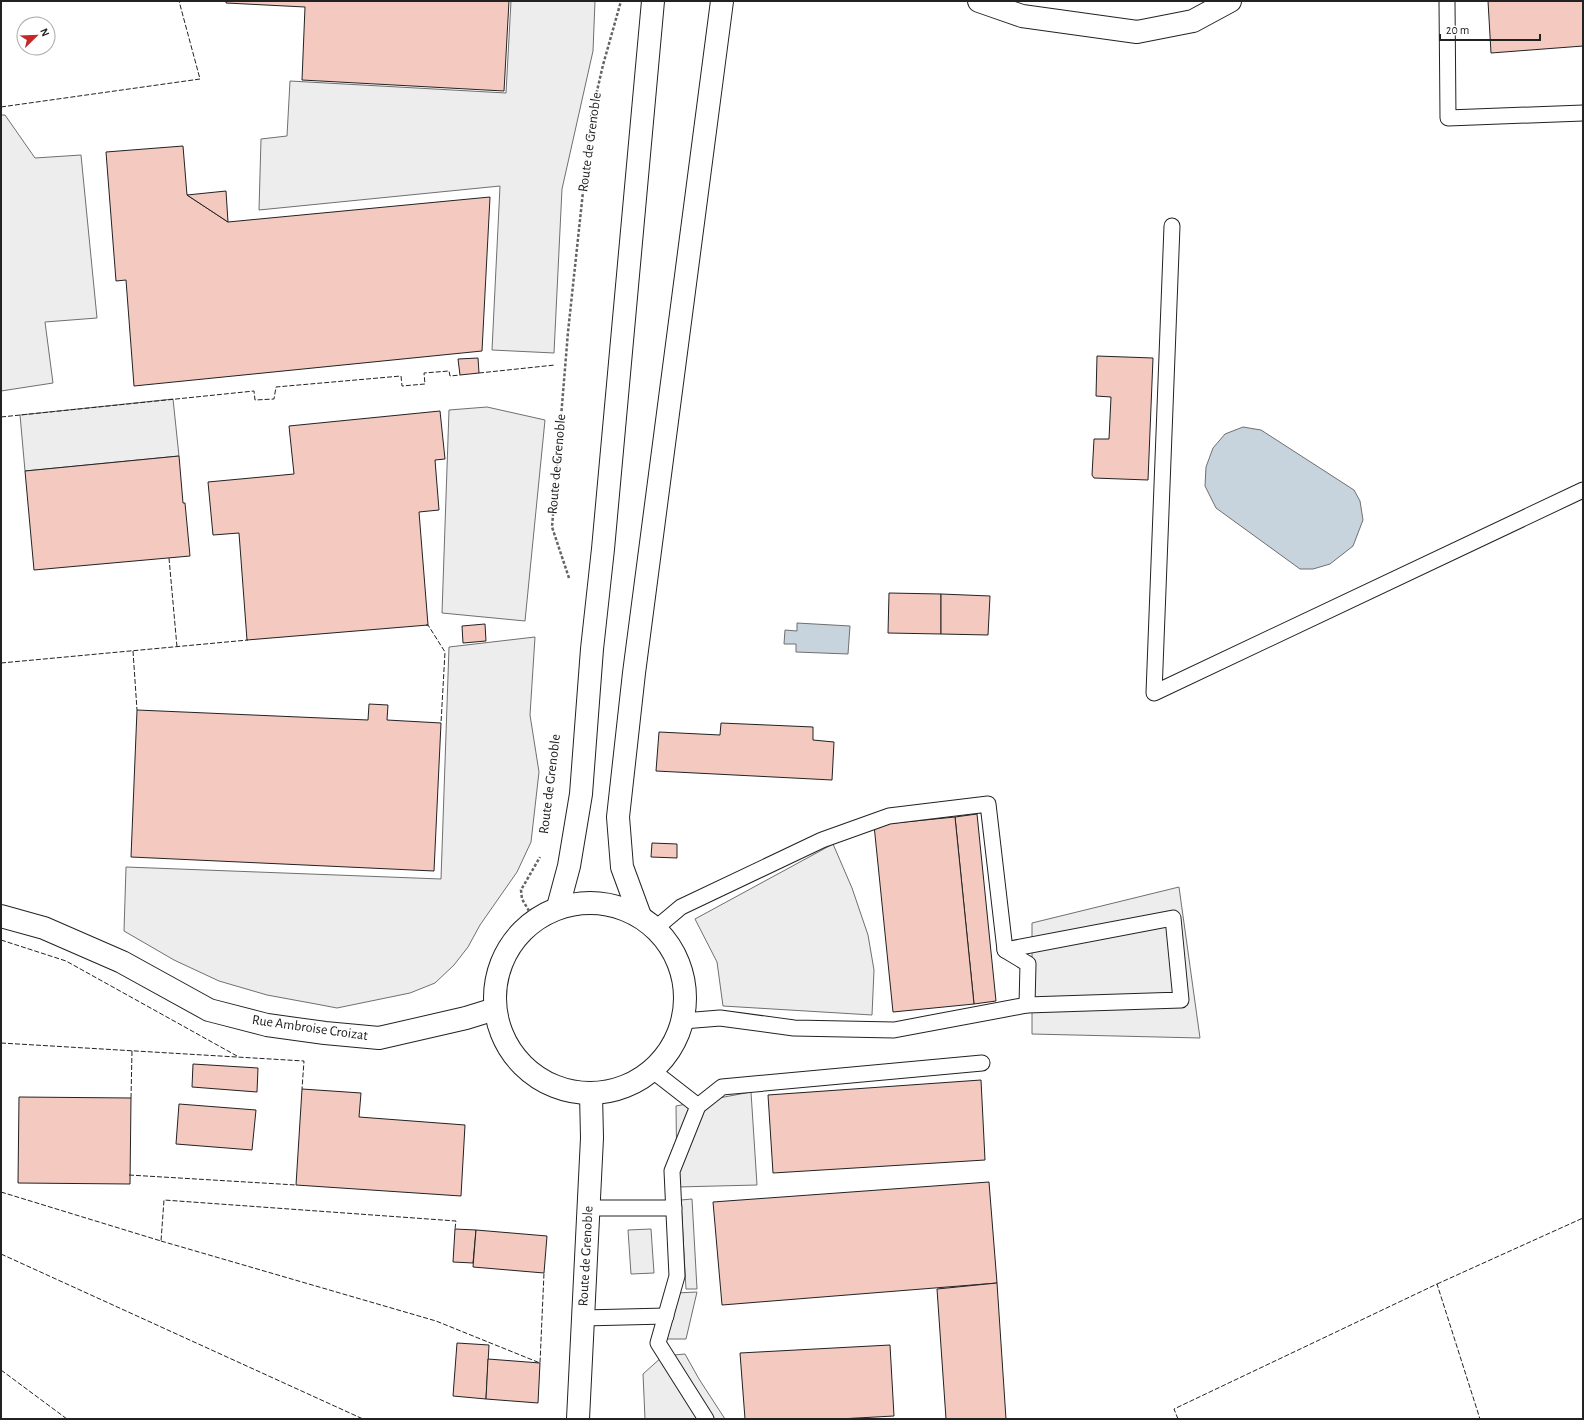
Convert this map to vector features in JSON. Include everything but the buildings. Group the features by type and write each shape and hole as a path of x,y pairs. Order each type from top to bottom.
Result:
{"main road":[{"name":"Route de Grenoble","path":"558,907 569,866 581,794 592,650 604,542 653,1"},
{"path":"648,922 614,905 586,902 558,907 534,920 510,944 497,975 495,1009 502,1036 517,1060 538,1078 564,1090 591,1094 624,1087 653,1070 672,1048 683,1021 686,996 682,971 672,948 648,922 622,867 618,817 634,665 722,1"},
{"path":"979,1 1022,16 1137,32 1194,21 1230,1"},
{"name":"Rue Ambroise Croizat","path":"1,916 44,928 122,962 209,1010 267,1025 325,1033 379,1038 466,1018 495,1009"},
{"name":"Route de Grenoble","path":"578,1419 592,1138 591,1094"}],"lane":[{"path":"1447,1 1448,118 1583,113"},
{"path":"1172,226 1154,693 1583,490"},
{"path":"648,922 822,840 889,816 988,804 1005,950"},
{"path":"683,1021 720,1018 794,1028 894,1030 1027,1005 1181,1000 1173,918 1005,950"},
{"path":"1005,950 1028,964 1027,1005"},
{"path":"706,1419 658,1343 678,1276 672,1171 698,1106 722,1087 982,1064"},
{"path":"653,1070 698,1106"},
{"path":"588,1208 674,1208"},
{"path":"583,1318 666,1316"}],"path":[{"name":"Route de Grenoble","path":"569,584 569,576 552,527 568,332 591,117 603,65 621,1"},
{"name":"Route de Grenoble","path":"534,920 522,899 521,890 540,857 541,851"}],"shaded area":[{"path":"511,1 595,1 593,51 562,189 554,353 492,350 500,186 259,210 261,139 287,136 290,81 506,93"},
{"path":"1,115 5,115 35,158 81,155 97,318 45,322 53,383 1,391"},
{"path":"173,399 179,456 25,471 20,415"},
{"path":"487,407 545,420 525,621 442,613 449,410"},
{"path":"1243,427 1261,430 1354,490 1360,501 1363,520 1353,546 1330,564 1313,569 1300,569 1216,508 1205,486 1206,467 1213,448 1225,434"},
{"path":"797,623 850,626 848,654 796,652 796,644 784,644 785,630 797,631"},
{"path":"535,637 530,715 539,772 531,842 517,872 480,925 468,947 454,965 435,983 410,993 337,1008 267,995 219,981 174,960 124,931 126,867 441,879 449,647"},
{"path":"833,844 852,888 868,935 874,970 872,1015 723,1006 717,962 695,919"},
{"path":"1179,887 1200,1038 1032,1034 1032,923"},
{"path":"751,1092 757,1185 677,1187 676,1106"},
{"path":"692,1199 697,1289 686,1289 681,1200"},
{"path":"651,1229 654,1273 631,1274 628,1230"},
{"path":"697,1292 686,1339 663,1339 676,1293"},
{"path":"685,1354 725,1419 645,1419 643,1374 663,1356"}],"fence":[{"path":"1,107 200,79 179,1"},
{"path":"479,373 555,365"},
{"path":"1,417 254,391 255,400 274,399 276,387 401,376 402,386 425,384 424,373 449,371 450,376 460,375"},
{"path":"169,558 177,647"},
{"path":"426,625 428,625 445,652 441,723"},
{"path":"1,663 248,640"},
{"path":"133,651 137,710"},
{"path":"1,940 66,961 237,1056"},
{"path":"1,1043 304,1061 302,1089"},
{"path":"131,1098 132,1051"},
{"path":"129,1175 296,1185"},
{"path":"1,1192 161,1241 164,1200 456,1221 455,1229"},
{"path":"1437,1284 1583,1218"},
{"path":"161,1241 436,1321 540,1363 544,1273"},
{"path":"1,1254 363,1419"},
{"path":"1178,1419 1174,1409 1437,1284 1480,1419"},
{"path":"1,1370 67,1419"}]}
